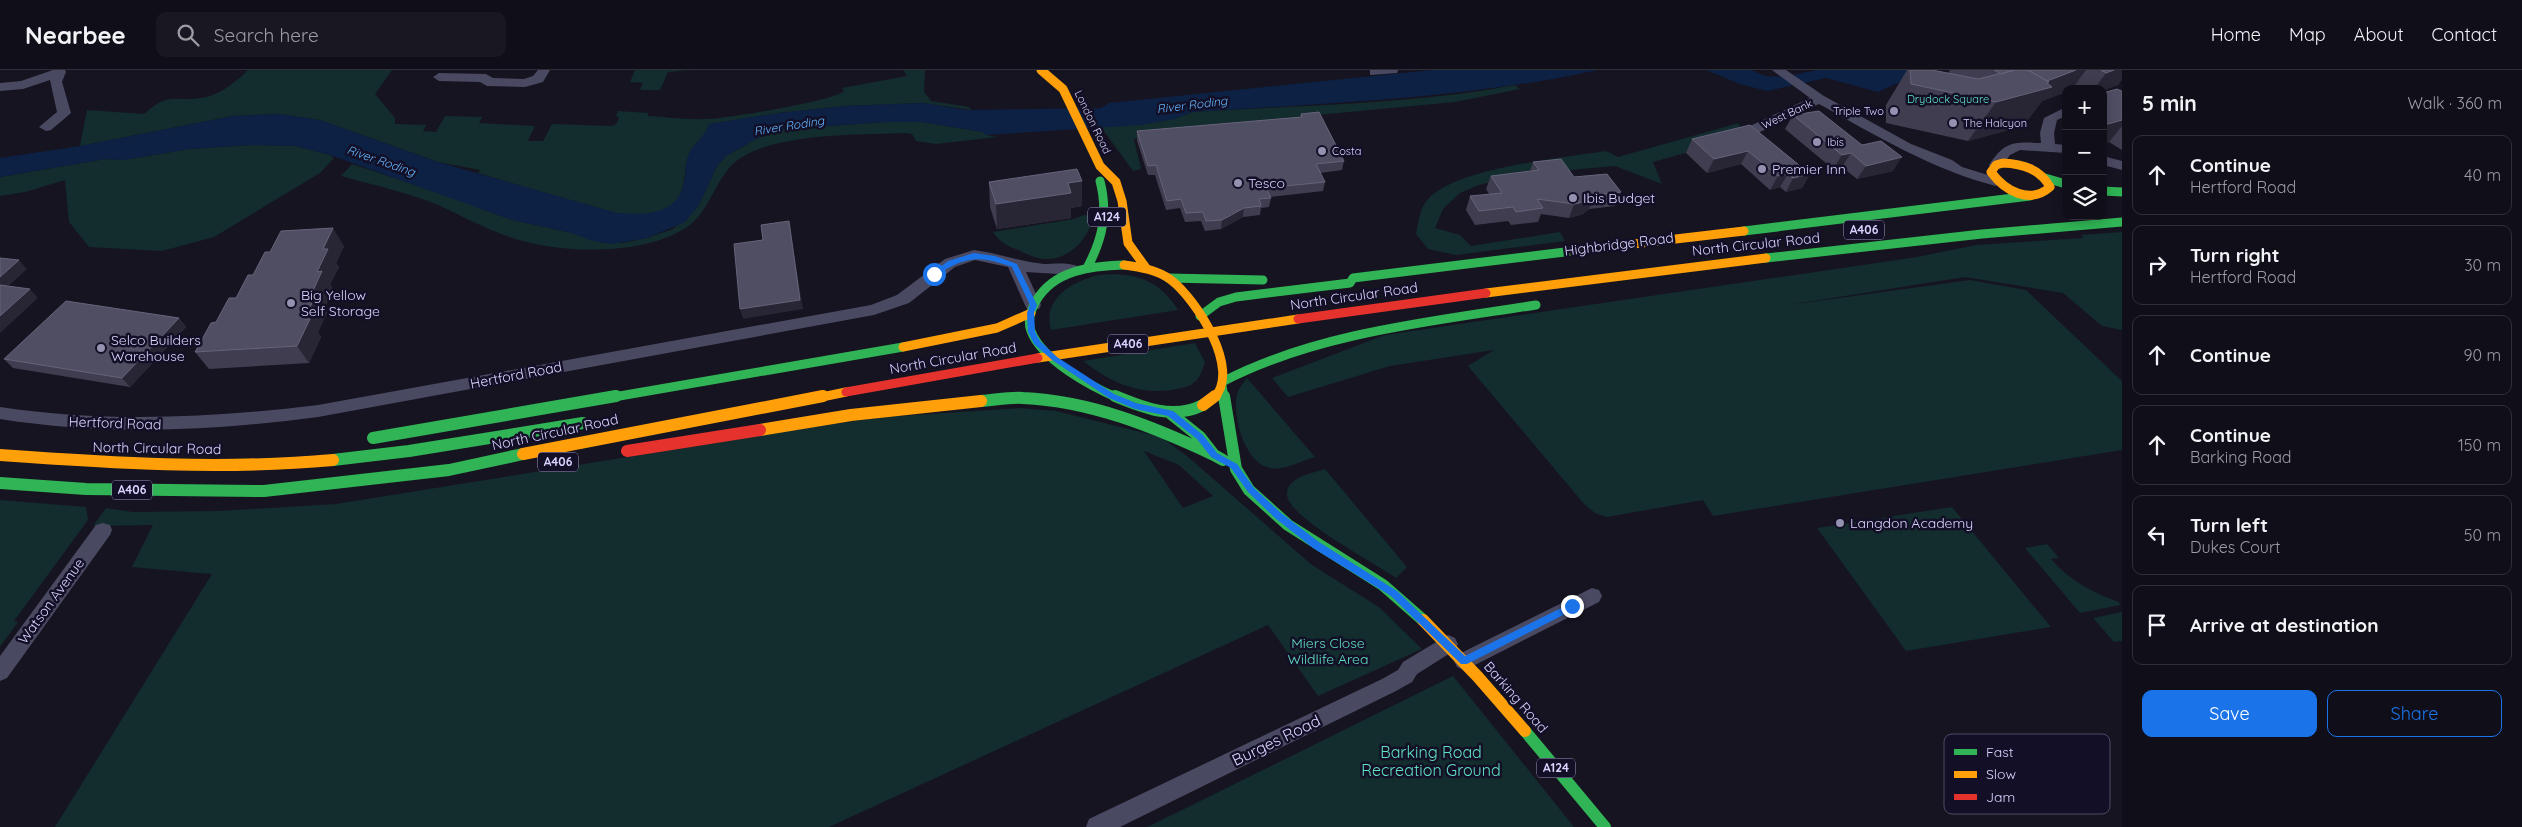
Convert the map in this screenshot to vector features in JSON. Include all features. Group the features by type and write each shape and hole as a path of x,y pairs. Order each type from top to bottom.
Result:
{"main road":[{"name":"London Road","path":"1042,70 1062,89 1100,166 1110,172 1124,204 1128,242 1135,256 1146,268"},
{"name":"London Road","path":"1061,70 1067,83 1062,89"},
{"path":"1975,202 1995,172 2012,163 2032,169 2045,178 2062,183"},
{"name":"London Road","path":"1081,268 1102,242 1106,224 1106,198 1096,171 1100,166"},
{"path":"1995,172 2012,191 2030,196 2044,194 2049,191 2050,187 2045,178"},
{"path":"2107,191 2122,192"},
{"name":"Highbridge Road","path":"1291,278 1347,274 1353,278 2030,196"},
{"name":"North Circular Road","path":"0,483 86,489 264,491 449,470 588,440 885,385 1118,345 1307,317 1672,268 1982,234 2122,222"},
{"name":"A406","path":"1781,268 1982,234"},
{"name":"A124","path":"1223,384 1216,396 1186,412 1170,413 1135,406 1112,396 1054,358 1037,342 1031,332 1032,309 1053,282 1081,268 1124,265 1146,268 1168,278 1184,292 1196,317 1224,364 1225,414 1234,444 1234,466"},
{"path":"1168,278 1272,279"},
{"name":"Highbridge Road","path":"1196,317 1219,302 1236,297 1350,283 1353,278"},
{"path":"1223,384 1265,360 1299,350 1408,326 1550,303"},
{"path":"358,440 940,340 997,328 1032,309"},
{"path":"1196,317 1221,314"},
{"name":"North Circular Road","path":"1028,343 1047,340"},
{"path":"617,453 851,415 940,404 1023,398 1036,393 1112,396"},
{"name":"A124","path":"1023,398 1090,408 1116,415 1157,428 1214,455"},
{"name":"Barking Road","path":"1170,413 1200,437 1214,455 1234,466 1251,490 1278,515 1316,545 1384,586 1448,644 1508,709 1605,827"},
{"name":"North Circular Road","path":"0,455 106,463 198,465 304,463 409,451 594,421"},
{"name":"A406","path":"198,465 271,451"},
{"name":"A406","path":"264,491 410,486 489,474"}],"street":[{"path":"439,77 486,78 488,82 526,82 538,78 544,70"},
{"path":"1375,72 1392,70"},
{"path":"0,87 23,85 60,72 56,82 64,113 46,127"},
{"path":"1781,72 1809,92 1906,147 1947,163 1957,170 1995,172 2002,155 2018,146 2062,149"},
{"name":"West Bank","path":"1755,130 1809,92"},
{"path":"2032,169 2043,147 2051,118 2062,113"},
{"path":"2107,161 2122,166"},
{"name":"Hertford Road","path":"0,413 94,426 125,426 233,420 318,411 874,310 903,299 934,274 964,257 985,256 1015,265 1039,269 1081,268"},
{"path":"1015,265 1032,309"},
{"name":"Watson Avenue","path":"0,672 102,530"},
{"path":"1464,661 1592,596"},
{"name":"Burges Road","path":"1097,827 1405,676 1410,668 1448,644"}],"green space":[{"path":"248,70 392,70 375,94 395,118 395,124 426,125 423,131 436,132 445,116 482,117 479,123 535,126 528,141 543,141 552,124 612,126 616,124 619,118 616,116 618,111 648,113 648,116 698,119 778,109 821,100 844,91 842,88 907,76 903,70 925,70 924,92 931,101 969,107 971,110 922,103 845,106 779,113 710,124 689,155 682,191 679,197 663,210 640,215 610,212 478,173 480,170 438,162 320,120 278,114 233,116 80,146 87,110 144,114 153,106 168,99 196,99 217,93 234,83"},
{"path":"635,70 691,70 668,72 660,90 640,90 643,83 630,82"},
{"path":"1515,85 1520,89 1455,102 1286,118 1134,139 1141,169 1133,171 1101,127 1136,125 1170,119 1192,112 1435,97"},
{"path":"885,122 922,122 983,132 986,135 997,137 936,144 916,141 912,134 906,133 839,135 789,141 766,147 746,155 731,166 719,182 705,208 684,229 665,238 643,244 595,250 546,246 524,241 494,231 428,201 341,176 352,164 443,194 512,220 568,232 603,243 622,243 647,238 673,229 699,205 717,166 726,156 763,135 785,129"},
{"path":"1739,123 1742,137 1653,162 1662,184 1615,166 1525,174 1479,185 1460,193 1443,209 1435,228 1460,235 1471,246 1560,232 1565,241 1456,255 1428,249 1416,234 1420,213 1427,200 1446,186 1466,178 1514,165 1606,151 1618,157"},
{"path":"251,145 296,146 330,155 334,158 320,173 214,237 162,251 89,247 69,222 65,180 25,192 0,196 0,177 105,159 124,160 189,149"},
{"path":"1084,215 1093,216 1083,240 1069,252 1053,259 1034,257 1024,253 1004,243 993,232 1074,219"},
{"path":"2122,232 2122,330 2102,326 2063,293 1965,277 1788,305 1970,280 2026,290 2122,381 2122,450 1713,516 1703,500 1607,517 1595,513 1584,504 1468,366 1494,350 1390,366 1288,397 1272,378 1385,335 1917,257 1976,245 2084,238 2081,235"},
{"path":"1098,275 1123,275 1144,280 1162,291 1171,299 1178,310 1051,330 1049,319 1055,300 1069,287"},
{"path":"1195,343 1205,362 1201,374 1192,384 1172,390 1148,391 1136,389 1114,381 1083,361"},
{"path":"1247,378 1315,457 1287,467 1275,469 1261,464 1254,458 1242,438 1236,404 1238,393"},
{"name":"Miers Close Wildlife Area","path":"1020,408 1056,411 1161,437 1187,456 1312,565 1379,607 1422,649 1318,696 1268,625 829,827 55,827 212,574 132,567 153,525 93,526 106,508 133,512 219,511 336,504 883,417","holes":["1144,451 1179,465 1213,496 1183,508"]},
{"path":"1325,469 1407,567 1396,578 1324,533 1310,523 1290,503 1287,492 1291,484 1304,476"},
{"path":"0,500 86,507 88,520 14,621 18,622 0,647"},
{"path":"1952,507 2051,627 1906,651 1817,528"},
{"path":"2047,544 2059,558 2051,559 2058,567 2091,590 2119,602 2120,605 2080,613 2025,548"},
{"path":"2122,612 2122,641 2114,642 2093,618"},
{"name":"Barking Road Recreation Ground","path":"1453,676 1574,827 1147,827 1178,812"}],"water":[{"name":"River Roding","path":"1432,70 1598,70 1548,80 1447,94 1192,112 1175,119 1140,125 986,135 983,132 922,122 885,122 785,129 763,135 726,156 717,166 699,205 685,222 647,238 612,244 593,241 568,232 512,220 330,155 296,146 251,145 189,149 124,160 105,159 0,177 0,158 80,146 233,116 278,114 320,120 438,162 617,213 638,214 667,208 674,202 680,194 684,183 688,156 709,124 779,113 845,106 922,103 966,110 1101,108 1109,103"},
{"path":"1706,70 1751,70 1765,76 1783,77 1817,70 1927,70 1878,92 1826,78 1767,91 1740,84"}],"building":[{"path":"1910,70 1932,70 1978,79 2015,70 2028,70 2049,82 2047,83 2052,87 1996,102 1911,84"},
{"path":"1994,70 2015,70 2001,74"},
{"path":"2028,70 2076,70 2047,81"},
{"path":"2101,70 2114,70 2106,73"},
{"path":"2117,89 2122,91 2122,120 2108,124 2107,124 2107,92"},
{"path":"1819,111 1862,145 1881,141 1902,157 1866,166 1851,153 1842,155 1793,115"},
{"name":"Tesco","path":"1319,112 1344,161 1316,164 1325,182 1266,188 1271,198 1259,199 1261,206 1244,208 1222,220 1206,221 1203,212 1186,213 1181,199 1167,201 1156,165 1148,166 1137,131 1302,117 1301,114"},
{"path":"1750,125 1810,174 1793,178 1788,174 1778,176 1748,151 1714,159 1692,139"},
{"path":"1561,159 1574,177 1607,174 1621,192 1595,195 1589,201 1574,204 1537,199 1543,208 1516,212 1513,207 1479,211 1470,196 1502,193 1491,176 1539,170 1533,162"},
{"path":"1077,169 1082,181 1068,183 1071,193 996,204 989,182"},
{"path":"789,221 800,300 740,309 734,244 763,240 761,225"},
{"path":"333,228 323,249 328,249 317,272 322,271 311,295 316,295 304,319 310,319 297,346 195,352 211,323 216,322 229,298 236,298 248,275 253,275 265,252 270,252 281,231"},
{"path":"0,258 19,260 0,277"},
{"path":"0,285 30,289 0,316"},
{"name":"Selco Builders Warehouse","path":"66,301 179,318 122,378 4,359"}],"traffic: fast":[{"path":"2045,178 2062,183"},
{"path":"1088,266 1094,256 1104,225 1105,204 1100,181"},
{"path":"2107,191 2122,192"},
{"path":"1744,231 2030,196"},
{"path":"1766,258 1982,234 2122,222"},
{"path":"1200,316 1219,302 1236,297 1350,283 1353,278 1573,251"},
{"path":"1124,265 1097,266 1071,272 1049,285 1033,307 1030,320 1032,333 1041,347 1055,361 1073,374 1113,396 1153,410 1170,413 1179,413 1203,405"},
{"path":"1168,278 1263,280"},
{"path":"1224,381 1257,365 1325,344 1404,327 1536,305"},
{"path":"373,438 903,347"},
{"path":"1222,386 1236,469 1249,490 1288,525 1383,585 1423,620"},
{"path":"981,401 1023,398 1090,408 1157,428 1214,455"},
{"path":"1170,413 1200,437 1214,455 1223,460"},
{"path":"333,460 409,451 583,423"},
{"path":"0,483 86,489 264,491 449,470 523,454"},
{"path":"1525,731 1605,827"}],"traffic: slow":[{"path":"1041,70 1063,89 1100,166 1116,182 1122,201 1125,233 1128,243 1146,268"},
{"path":"2003,163 2024,166 2037,171 2050,187 2044,193 2036,196 2027,196 2010,190 2002,185 1991,172 1996,165 2003,163"},
{"path":"1573,251 1744,231"},
{"path":"1486,293 1766,258"},
{"path":"1124,265 1149,270 1171,280 1189,299 1208,328 1221,358 1224,372 1220,390 1216,396 1203,405"},
{"path":"903,347 997,328 1031,313"},
{"path":"1038,358 1298,319"},
{"path":"523,454 846,392"},
{"path":"760,430 851,415 981,401"},
{"path":"0,455 208,466 292,464 333,460"},
{"path":"1423,620 1478,677 1525,731"}],"traffic: jam":[{"path":"1298,319 1486,293"},
{"path":"846,392 1038,358"},
{"path":"627,451 760,430"}],"place":[{"name":"Triple Two","path":"1894,111"},
{"name":"The Halcyon","path":"1953,123"},
{"name":"Ibis","path":"1817,142"},
{"name":"Costa","path":"1322,151"},
{"name":"Premier Inn","path":"1762,169"},
{"name":"Tesco","path":"1238,183"},
{"name":"Ibis Budget","path":"1573,198"},
{"name":"Big Yellow Self Storage","path":"291,303"},
{"name":"Selco Builders Warehouse","path":"101,348"},
{"name":"Langdon Academy","path":"1840,523"}],"route":[{"path":"934,274 950,263 974,255 995,258 1015,265 1033,305 1030,323 1031,332 1037,342 1054,358 1112,396 1135,406 1170,413 1185,424 1200,437 1214,455 1234,466 1241,479 1278,515 1316,545 1384,586 1434,630 1464,661 1572,606"}],"park label":[{"name":"Drydock Square","path":"1948,99"}]}
